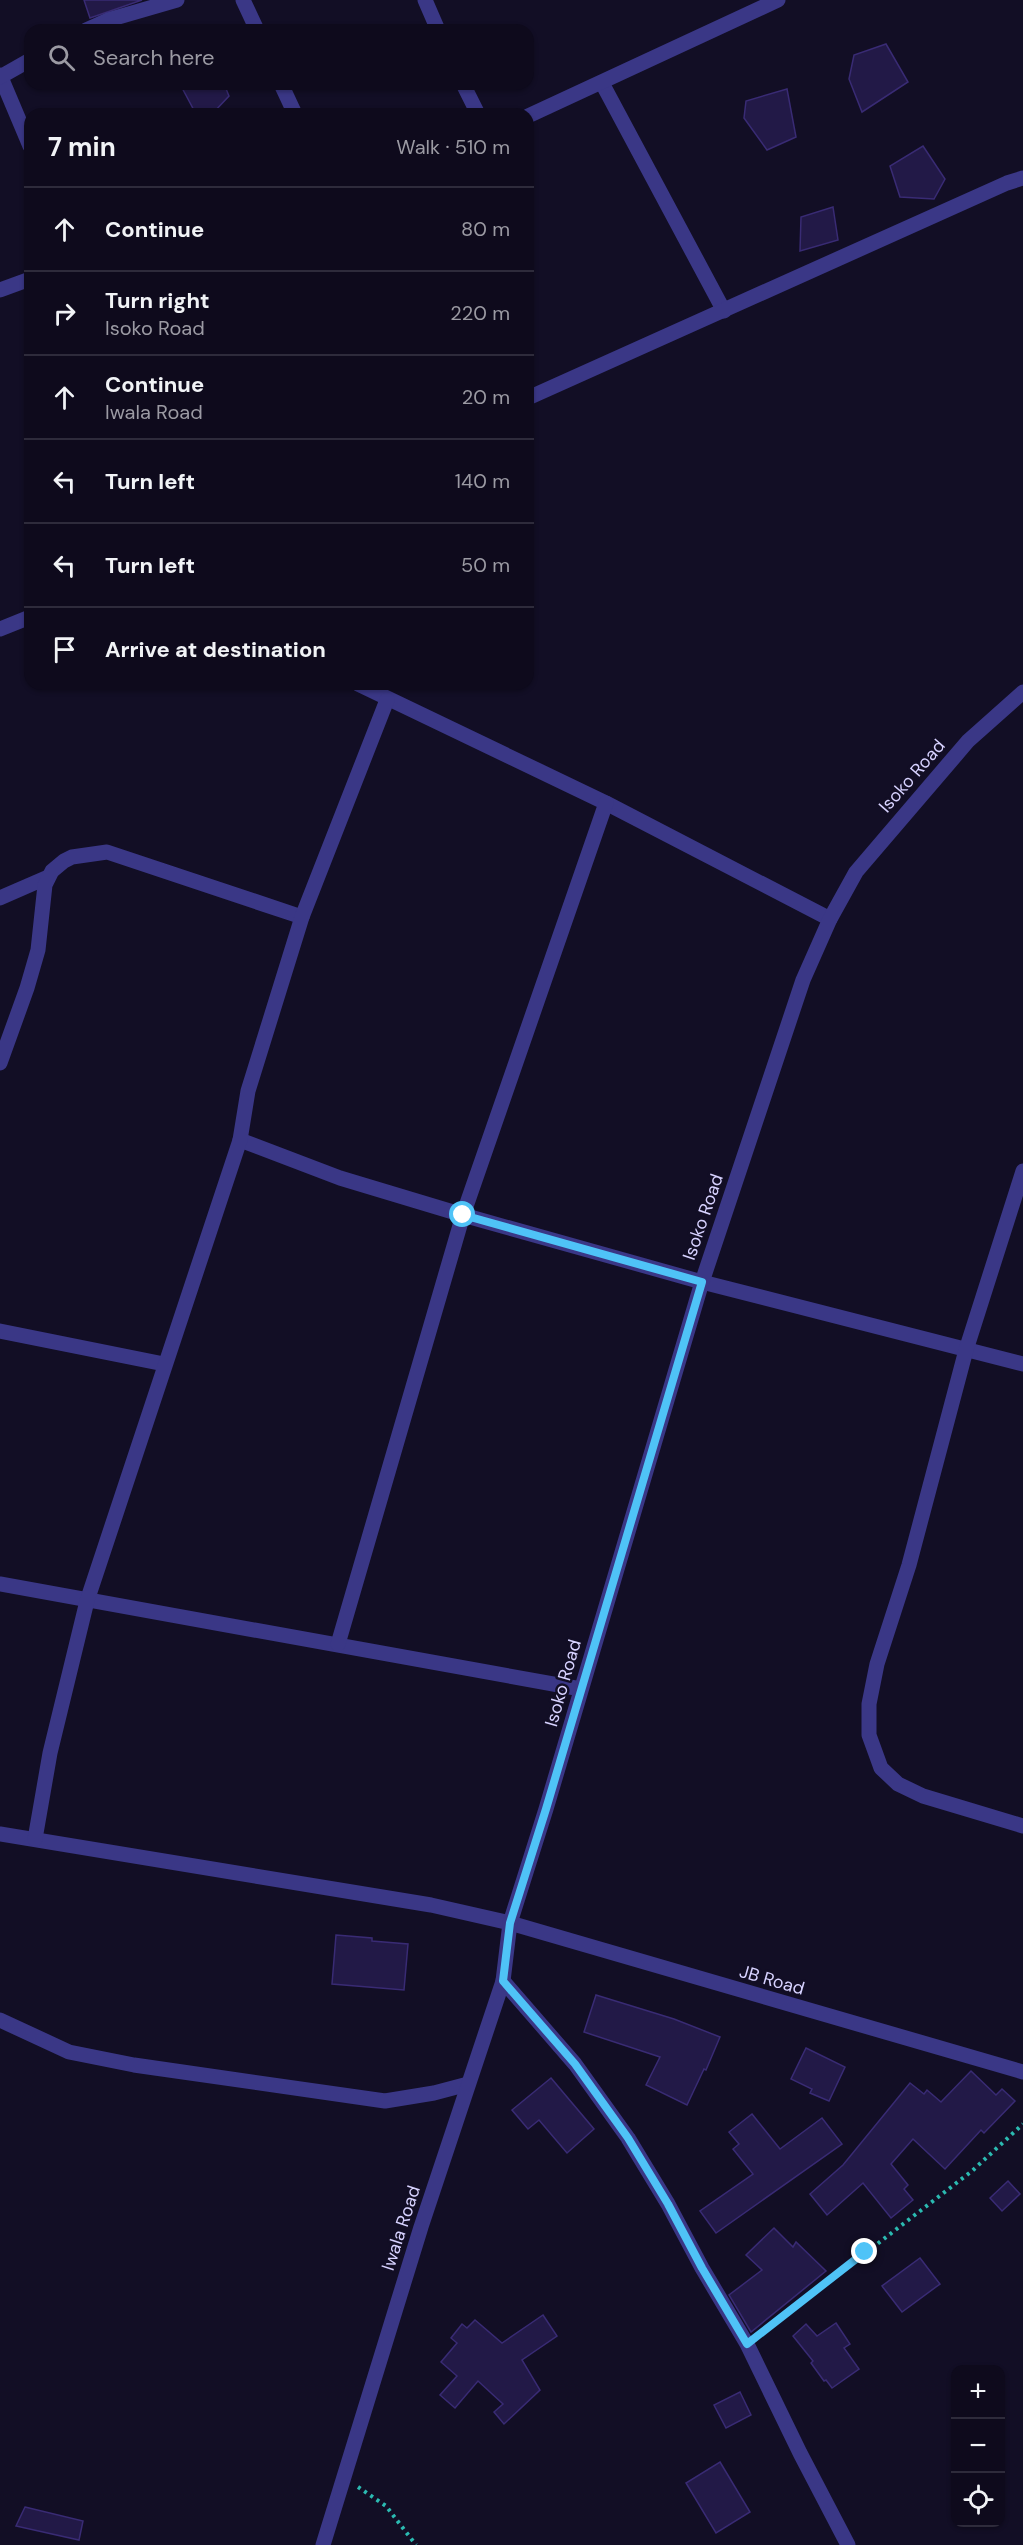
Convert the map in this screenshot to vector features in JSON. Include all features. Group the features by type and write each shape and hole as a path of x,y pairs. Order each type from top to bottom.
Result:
{"street":[{"path":"99,24 177,0"},
{"path":"243,0 254,24"},
{"path":"425,0 435,24"},
{"path":"534,113 602,83 747,7 778,0"},
{"path":"24,63 0,76 24,132"},
{"path":"602,83 724,311"},
{"path":"284,90 292,108"},
{"path":"467,90 475,108"},
{"path":"534,395 998,187 1023,178"},
{"path":"0,290 24,281"},
{"path":"0,629 24,619"},
{"path":"369,690 606,803 830,919"},
{"name":"Isoko Road","path":"510,1923 702,1282 803,980 830,919 856,872 968,741 1023,692"},
{"path":"35,1839 50,1753 87,1601 240,1140 248,1091 302,918 387,700"},
{"path":"338,1644 463,1215 606,803"},
{"path":"0,1063 38,950 45,885 48,877 58,865 72,857 107,852 302,918"},
{"path":"0,898 48,877"},
{"path":"240,1140 340,1178 463,1215 702,1282 1023,1364"},
{"path":"1023,1171 966,1350 909,1565 877,1664 869,1704 869,1735 881,1768 898,1784 923,1796 1023,1826"},
{"path":"0,1331 164,1364"},
{"path":"0,1584 581,1689"},
{"name":"JB Road","path":"0,1834 431,1905 510,1923 1023,2072"},
{"name":"Iwala Road","path":"323,2545 342,2477 503,1981 510,1923"},
{"path":"503,1981 575,2064 628,2138 747,2344 848,2545"},
{"path":"0,2020 69,2052 134,2065 385,2101 434,2093 468,2084"}],"path":[{"path":"747,2344 972,2171 1023,2124"},
{"path":"342,2477 386,2506 416,2545"}],"building":[{"path":"84,0 142,0 90,18"},
{"path":"886,44 908,82 862,112 849,79 854,55"},
{"path":"787,89 796,137 767,150 744,118 746,101"},
{"path":"183,90 226,90 229,96 218,108 193,108"},
{"path":"923,146 945,179 934,199 900,197 890,166"},
{"path":"833,207 838,240 800,251 801,217"},
{"path":"336,1935 408,1944 404,1990 332,1984"},
{"path":"596,1995 674,2019 720,2037 706,2070 704,2069 687,2105 646,2085 660,2057 584,2032"},
{"path":"806,2048 845,2067 829,2101 810,2093 812,2089 791,2079"},
{"path":"971,2071 996,2095 1002,2089 1015,2101 984,2133 981,2130 945,2169 913,2139 891,2164 908,2185 904,2189 913,2200 891,2218 863,2183 827,2215 810,2194 843,2165 910,2083 924,2094 927,2090 941,2102"},
{"path":"551,2078 594,2129 567,2153 539,2120 528,2129 512,2110"},
{"path":"752,2114 780,2149 822,2118 842,2144 716,2233 700,2211 753,2174 733,2149 739,2144 729,2132"},
{"path":"1008,2181 1020,2194 1002,2211 990,2198"},
{"path":"774,2228 793,2247 796,2242 826,2271 751,2332 729,2295 762,2270 746,2255"},
{"path":"920,2258 940,2284 902,2312 882,2286"},
{"path":"543,2315 557,2336 522,2360 540,2390 504,2424 494,2412 503,2404 478,2381 455,2408 440,2395 457,2376 441,2362 457,2343 451,2338 462,2324 467,2328 475,2320 502,2343"},
{"path":"836,2323 850,2344 844,2348 859,2369 832,2388 826,2380 824,2381 811,2363 813,2361 793,2336 806,2324 817,2336"},
{"path":"740,2392 751,2415 726,2428 714,2405"},
{"path":"720,2462 750,2512 716,2533 686,2483"},
{"path":"25,2507 83,2521 79,2540 16,2526"}],"route":[{"path":"463,1215 702,1282 510,1923 503,1981 575,2064 628,2138 747,2344 865,2252"}]}
